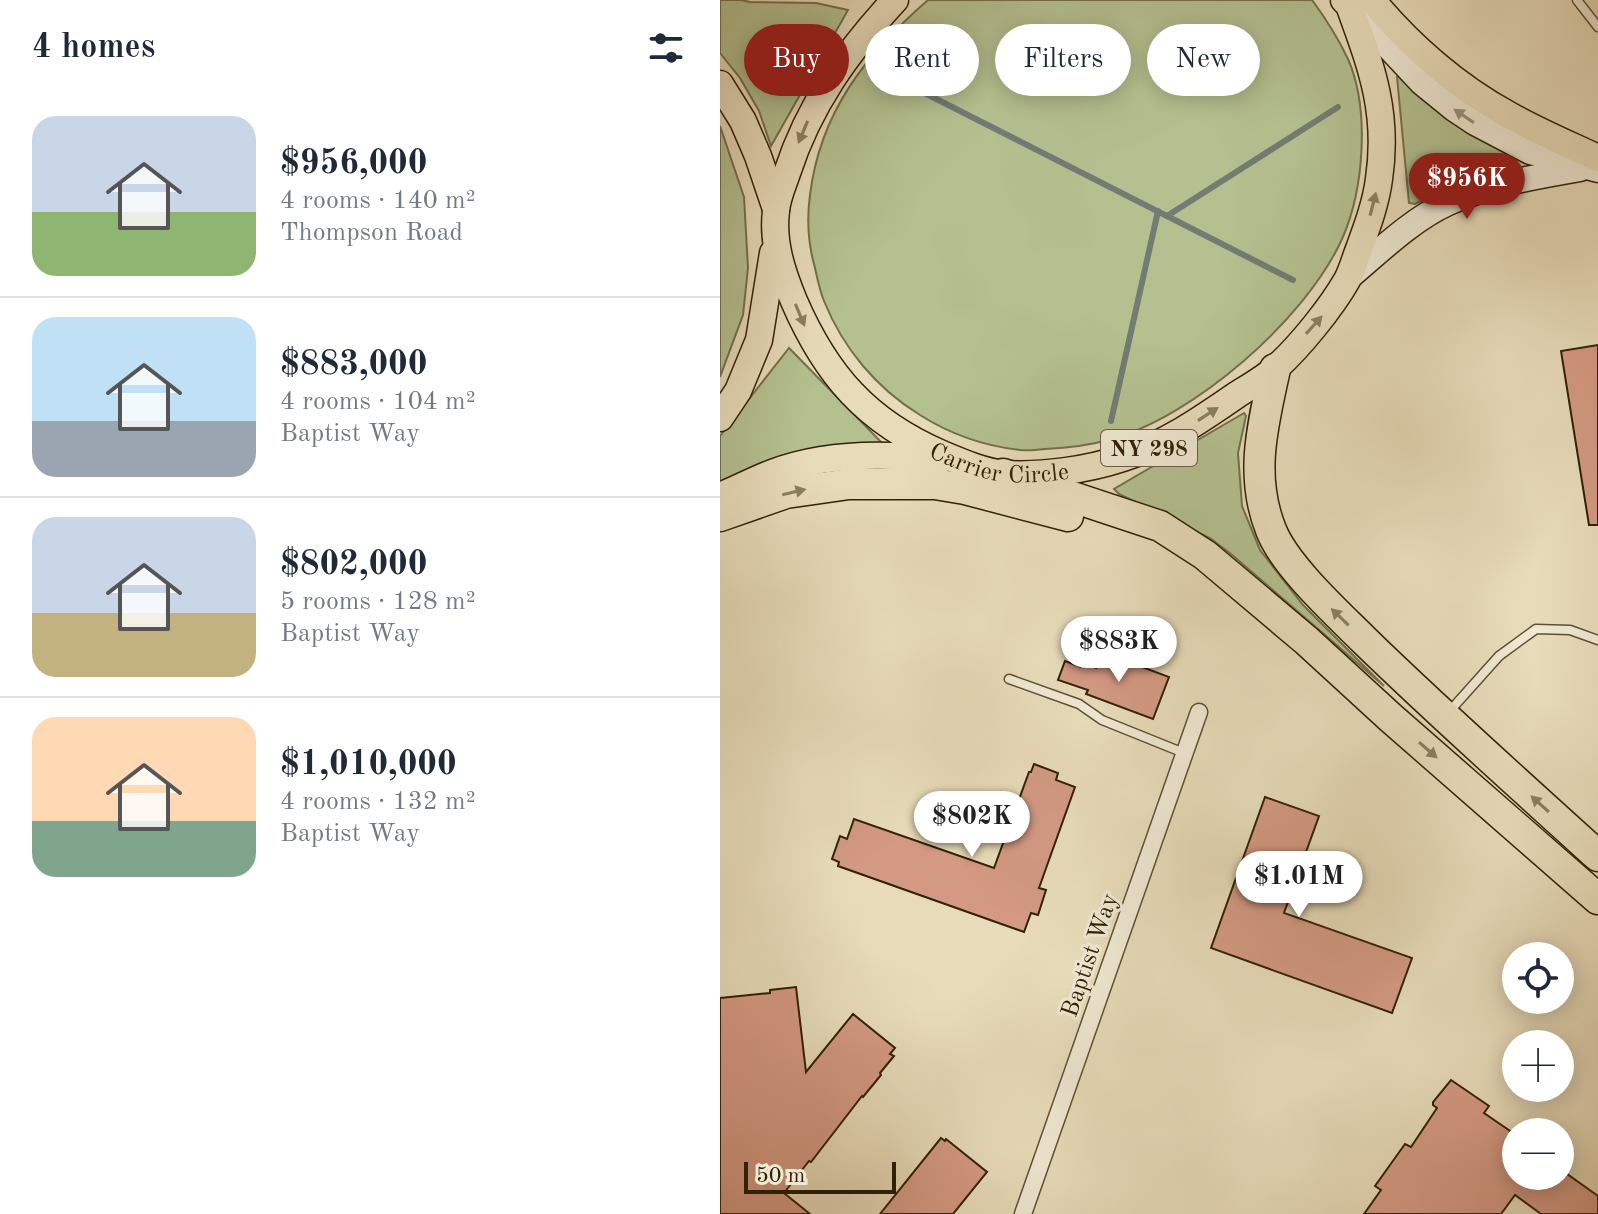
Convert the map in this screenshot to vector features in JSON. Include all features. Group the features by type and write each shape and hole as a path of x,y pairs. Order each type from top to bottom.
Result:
{"highway":[{"path":"1275,369 1261,432 1259,469 1262,496 1276,542 1328,605 1598,856"},
{"path":"1003,474 1160,526 1205,555 1307,641 1598,899"},
{"path":"720,516 786,493 815,487 935,484 1040,507 1205,555"}],"main road":[{"name":"Carrier Circle","path":"895,0 863,35 827,85 809,117 776,209 775,241 785,279 809,334 836,376 867,408 889,427 930,449 960,462 1003,474 1071,471 1122,459 1153,447 1275,369 1323,317 1348,278 1369,220 1379,179 1381,109 1355,2"},
{"path":"1355,2 1410,41 1476,95 1594,165"},
{"path":"720,84 743,121 776,209"},
{"path":"720,418 738,391 759,340 775,241"},
{"name":"NY 298","path":"720,496 774,472 841,457 915,456 960,462"}],"street":[{"path":"1348,278 1416,223 1445,204 1500,184 1594,165"},
{"name":"Baptist Way","path":"1023,1214 1199,712"}],"lane":[{"path":"1591,0 1580,3 1597,23"},
{"path":"1444,716 1499,656 1536,629 1570,630 1598,640"},
{"path":"1009,679 1079,704 1102,720 1185,753"}],"green space":[{"path":"720,0 816,3 848,10 840,24 744,24 744,85 720,53"},
{"path":"928,0 1312,0 1348,59 1355,79 1362,125 1355,197 1342,239 1325,270 1275,332 1243,361 1175,411 1141,428 1100,442 1020,450 968,438 920,415 875,379 841,335 818,282 809,230 809,203 815,165 824,137 835,111 844,96 849,96 849,89 865,65 865,96 979,96 979,24 902,24"},
{"path":"1406,75 1507,150 1511,156 1507,161 1415,204 1409,203 1397,77"},
{"path":"750,96 799,96 771,146"},
{"path":"720,126 744,197 748,268 743,315 720,377"},
{"path":"789,348 885,446 720,488 720,436"},
{"path":"1244,413 1246,416 1238,453 1242,506 1260,550 1303,605 1384,686 1210,538 1114,489"}],"building":[{"path":"1598,345 1598,525 1589,525 1561,351"},
{"path":"1102,652 1169,677 1153,719 1058,680 1065,661 1081,667 1083,662 1096,668"},
{"path":"1034,764 1058,773 1056,780 1075,787 1039,888 1046,890 1038,915 1031,913 1024,932 838,866 839,862 832,859 840,836 847,839 854,819 994,868"},
{"path":"1265,797 1319,816 1284,913 1412,958 1392,1013 1211,948"},
{"path":"796,987 806,1072 853,1014 895,1048 890,1054 894,1056 784,1193 810,1214 720,1214 720,998"},
{"path":"1451,1080 1489,1106 1484,1113 1502,1125 1502,1190 1574,1190 1574,1179 1598,1196 1598,1214 1541,1214 1515,1195 1501,1214 1364,1214 1381,1190 1375,1186 1405,1144 1411,1147 1437,1108 1433,1102"},
{"path":"941,1138 987,1172 953,1214 880,1214"}],"waterway":[{"path":"930,96 1293,280"},
{"path":"1167,216 1338,107"},
{"path":"1111,421 1158,211"}]}
